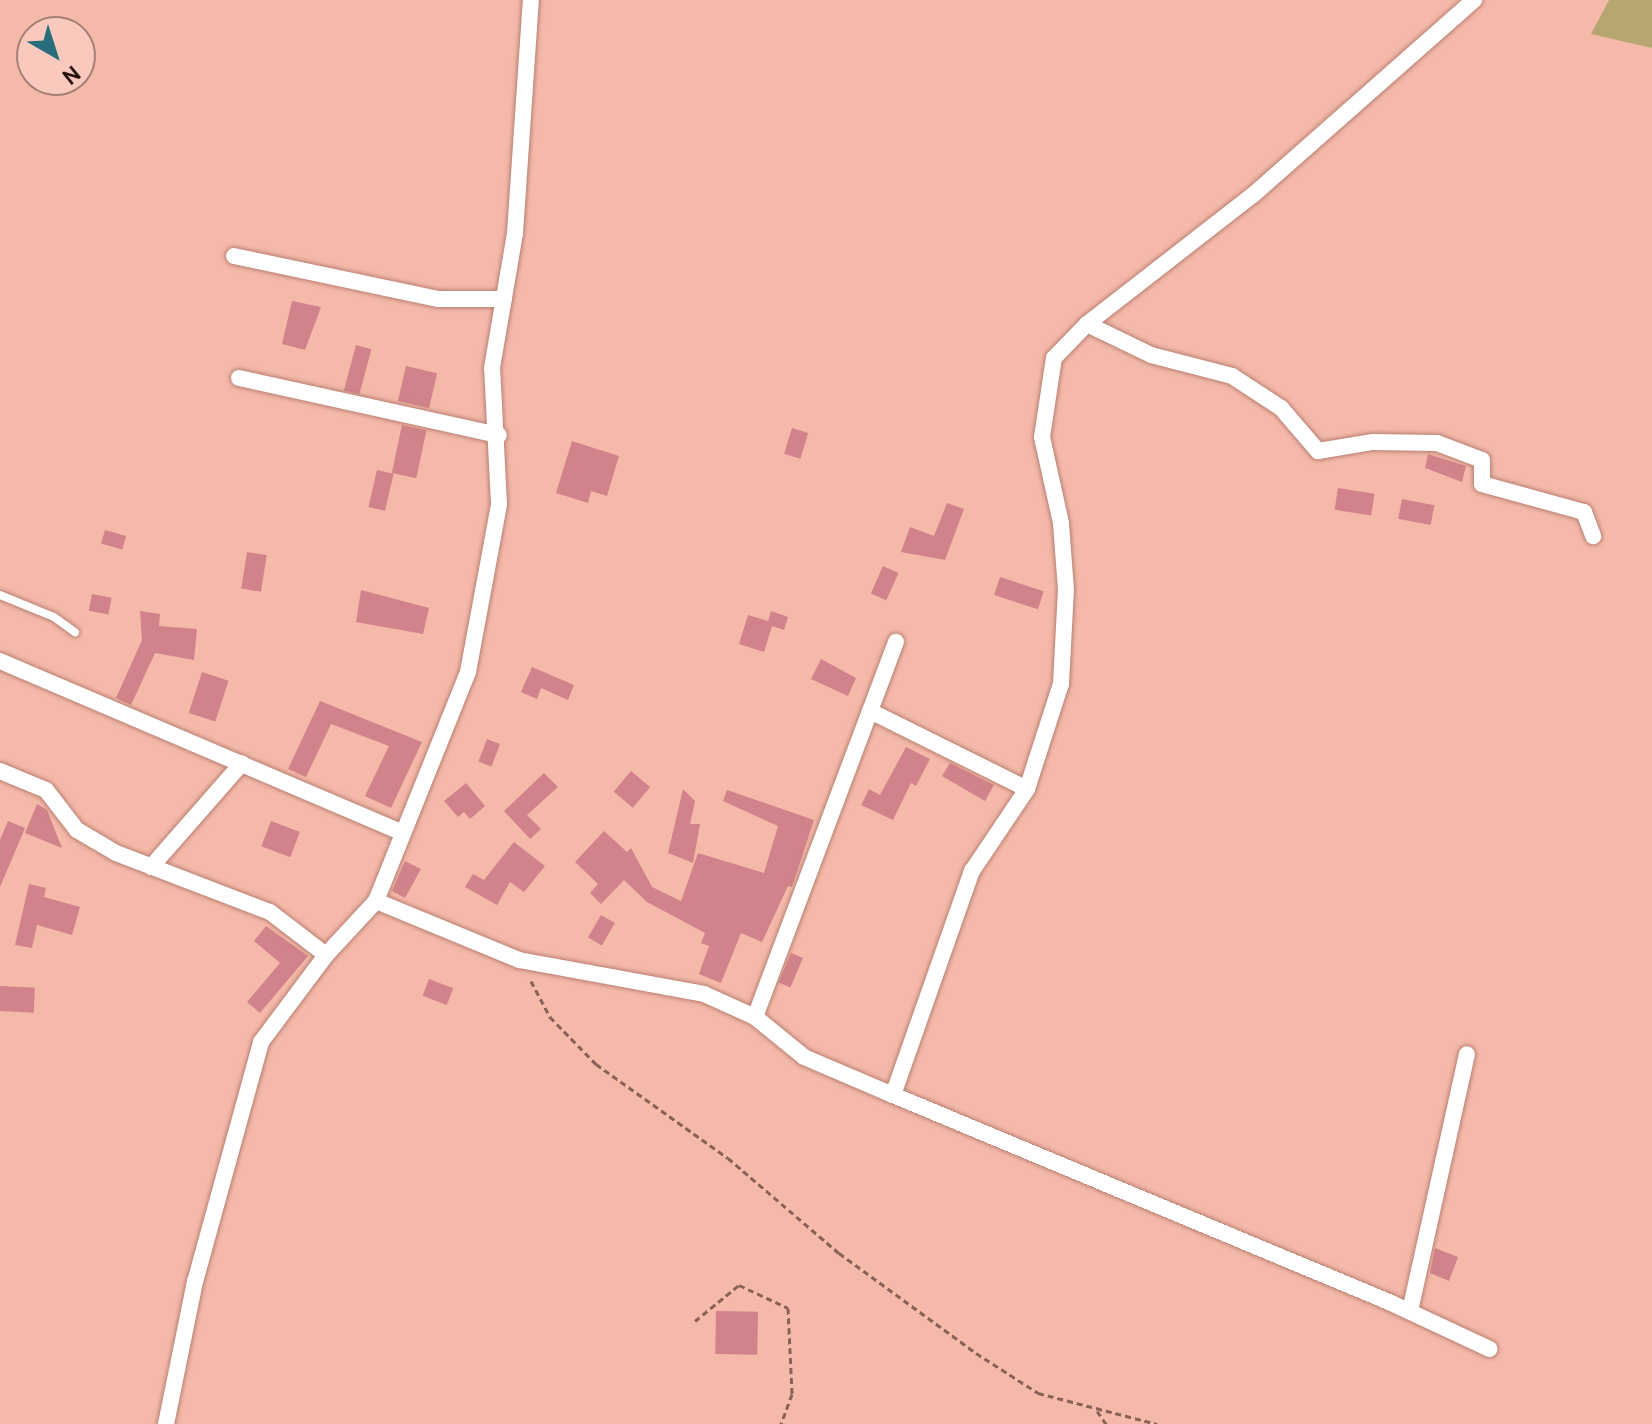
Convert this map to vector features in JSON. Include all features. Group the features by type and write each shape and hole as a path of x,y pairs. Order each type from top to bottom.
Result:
{"street":[{"path":"166,1424 195,1282 261,1042 326,955 376,901 468,672 499,504 499,435 492,368 515,233 531,0"},
{"path":"893,1095 972,871 1027,789 1061,684 1066,590 1061,523 1042,437 1047,381 1054,358 1087,324 1253,195 1474,0"},
{"path":"234,256 438,299 504,299"},
{"path":"1087,324 1151,355 1232,376 1281,408 1318,451 1373,442 1437,443 1482,460 1482,484 1584,512 1593,536"},
{"path":"239,378 499,435"},
{"path":"755,1017 896,642"},
{"path":"0,661 403,833"},
{"path":"870,711 1027,789"},
{"path":"151,867 242,763"},
{"path":"0,771 46,790 77,830 151,867 270,912 326,955"},
{"path":"376,901 519,960 704,994 755,1017 804,1057 1410,1311 1490,1349"},
{"path":"1410,1311 1467,1054"}],"lane":[{"path":"0,595 54,617 75,632"}],"path":[{"path":"519,960 550,1017 596,1064 728,1158 839,1253 976,1353 1038,1393 1097,1411 1157,1424"},
{"path":"695,1321 739,1285 788,1308 792,1394 781,1424"},
{"path":"1097,1411 1106,1424"}],"shaded area":[{"path":"1609,0 1652,0 1652,48 1591,34"}],"building":[{"path":"292,301 321,307 305,350 282,344"},
{"path":"356,345 371,349 359,395 344,390"},
{"path":"406,366 437,373 429,408 398,401"},
{"path":"402,425 426,430 416,478 392,473"},
{"path":"792,428 808,433 800,459 784,454"},
{"path":"572,441 619,456 607,496 591,491 588,503 556,493"},
{"path":"1428,454 1466,466 1462,482 1425,468"},
{"path":"377,470 394,474 385,511 368,507"},
{"path":"1338,488 1375,494 1371,516 1335,510"},
{"path":"1402,499 1434,505 1431,525 1398,519"},
{"path":"947,503 964,509 945,560 901,552 910,527 934,536"},
{"path":"105,530 126,536 122,550 101,543"},
{"path":"247,552 267,555 261,592 241,589"},
{"path":"883,566 899,573 886,600 871,593"},
{"path":"1000,577 1044,591 1038,609 994,595"},
{"path":"361,590 429,608 423,634 356,622"},
{"path":"92,594 112,598 108,615 89,611"},
{"path":"140,611 160,614 159,626 197,629 194,660 155,653 131,705 116,698 142,640"},
{"path":"771,611 788,617 784,630 772,626 764,652 739,644 748,615 768,621"},
{"path":"821,659 856,678 848,696 811,679"},
{"path":"532,667 574,685 568,700 541,688 537,699 521,692"},
{"path":"202,672 229,681 215,722 189,713"},
{"path":"320,701 422,742 391,808 365,796 389,746 331,724 306,777 288,769"},
{"path":"487,739 500,744 491,766 478,761"},
{"path":"906,747 930,759 916,786 911,783 893,820 861,805 869,789 880,795"},
{"path":"950,763 994,785 985,801 942,776"},
{"path":"631,771 650,787 633,808 614,792"},
{"path":"544,773 558,787 527,815 541,829 530,839 504,811"},
{"path":"466,783 485,806 470,819 464,812 458,817 444,801"},
{"path":"683,789 695,801 690,824 700,824 693,863 668,853"},
{"path":"727,790 814,820 792,887 788,886 762,942 741,933 721,983 699,974 709,946 701,943 705,933 647,902 624,880 601,904 590,893 598,884 575,862 604,831 627,852 631,848 652,887 681,901 698,853 764,873 778,826 723,801"},
{"path":"37,804 47,810 62,848 25,833"},
{"path":"8,821 25,828 0,887 0,840"},
{"path":"271,821 300,832 290,857 261,846"},
{"path":"514,842 545,866 524,892 510,882 497,905 465,887 473,874 484,880"},
{"path":"405,861 421,869 405,898 392,891"},
{"path":"29,884 46,888 44,897 80,907 72,935 37,925 32,948 15,945"},
{"path":"601,915 615,923 602,946 588,938"},
{"path":"266,926 308,956 260,1013 247,1002 280,963 254,941"},
{"path":"791,953 803,958 790,988 778,982"},
{"path":"429,979 453,988 447,1005 423,996"},
{"path":"0,986 35,988 34,1013 0,1011"},
{"path":"1435,1248 1458,1257 1449,1281 1430,1273"},
{"path":"716,1311 758,1312 757,1355 715,1354"}]}
